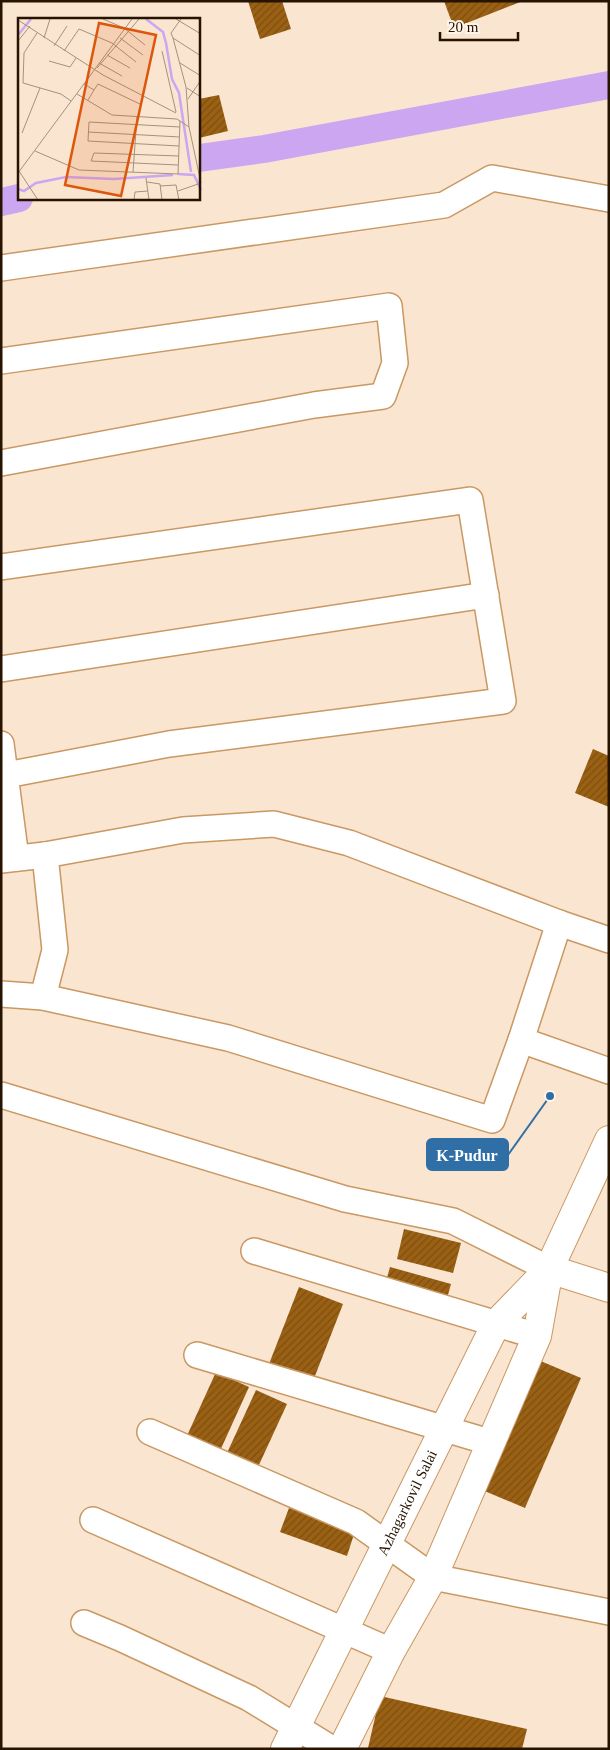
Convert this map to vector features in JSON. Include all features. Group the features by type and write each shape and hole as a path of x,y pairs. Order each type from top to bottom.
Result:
{"main road":[{"name":"Azhagarkovil Salai","path":"342,1749 391,1651 433,1577 489,1442 537,1336 549,1269 609,1140"},
{"name":"Azhagarkovil Salai","path":"291,1738 342,1630 387,1545 496,1324 549,1269"},
{"path":"549,1269 609,1288"}],"street":[{"path":"1,268 444,205 492,178 609,199"},
{"path":"1,361 389,306 396,363 383,396 314,405 1,463"},
{"path":"1,567 470,500 503,701 169,744 4,776"},
{"path":"1,669 486,595"},
{"path":"1,744 9,859 45,855 183,830 274,824 349,843 559,923 609,940"},
{"path":"43,997 55,950 45,855"},
{"path":"1,994 43,997 228,1038 492,1120 521,1040 559,923"},
{"path":"521,1040 609,1071"},
{"path":"1,1095 345,1199 453,1221 549,1269"},
{"path":"254,1251 537,1336"},
{"path":"197,1355 489,1442"},
{"path":"150,1432 356,1522 433,1577 609,1612"},
{"path":"93,1520 391,1651"},
{"path":"84,1623 240,1694 291,1738 332,1749"}],"building":[{"path":"248,1 282,1 291,29 260,39"},
{"path":"444,1 523,1 454,28"},
{"path":"219,95 228,131 200,138 200,99"},
{"path":"593,749 609,756 609,807 575,793"},
{"path":"404,1229 461,1243 453,1273 397,1259"},
{"path":"390,1267 451,1284 446,1302 385,1285"},
{"path":"299,1287 343,1304 313,1381 269,1364"},
{"path":"531,1357 581,1378 525,1508 475,1487"},
{"path":"216,1372 249,1387 219,1453 186,1438"},
{"path":"256,1390 287,1404 258,1467 227,1453"},
{"path":"289,1508 355,1531 347,1556 280,1532"},
{"path":"380,1696 527,1729 522,1749 368,1748"}],"waterway":[{"path":"200,158 264,149 609,85"},
{"path":"1,202 18,198"}],"place":[{"name":"K-Pudur","path":"550,1096"}]}
